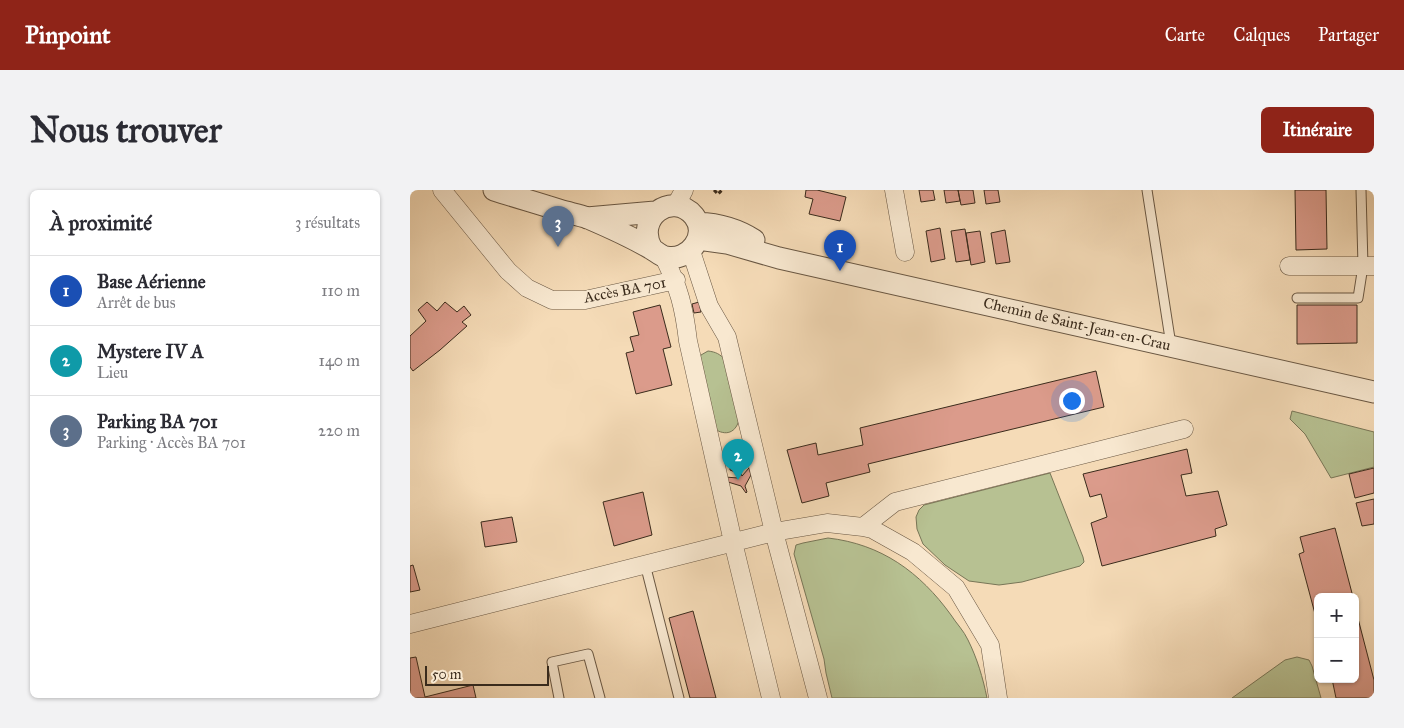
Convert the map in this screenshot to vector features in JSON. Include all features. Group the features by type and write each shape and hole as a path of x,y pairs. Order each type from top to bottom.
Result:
{"street":[{"name":"Accès BA 701","path":"442,190 508,271 527,288 552,300 585,300 676,280"},
{"path":"494,190 587,218 658,253 673,258 682,256 695,238"},
{"path":"894,190 906,252"},
{"path":"771,698 733,542 676,280 648,241 646,233 649,219 655,212 680,198 684,208 693,215 695,238 709,306 727,337 774,532 818,698"},
{"path":"587,218 655,212"},
{"name":"Chemin de Saint-Jean-en-Crau","path":"695,238 727,243 779,258 1374,392"},
{"path":"1289,266 1369,266"},
{"path":"863,527 895,502 1184,429"},
{"path":"410,624 774,532 827,523 863,527 872,529 913,552 956,588 990,645 998,698"}],"lane":[{"path":"1148,190 1171,346"},
{"path":"1297,298 1358,298 1369,266 1361,190"},
{"path":"646,564 679,698"},
{"path":"559,698 552,662 588,654 600,698"}],"path":[{"path":"714,190 718,194 722,190"}],"green space":[{"path":"708,351 718,354 725,360 739,420 735,429 724,433 712,427 698,361 701,355"},
{"path":"1292,411 1374,432 1374,467 1331,478 1305,434 1290,419"},
{"path":"1050,473 1083,557 1084,562 1080,566 1022,582 999,585 969,581 945,565 923,544 917,529 916,517 924,505"},
{"path":"828,538 847,541 882,554 912,573 926,586 951,615 966,637 979,668 987,698 832,698 824,659 794,554 796,545"},
{"path":"1297,657 1309,660 1314,673 1314,683 1317,683 1321,698 1232,698 1285,660"}],"building":[{"path":"806,190 817,190 846,197 840,221 809,214 813,199 805,197"},
{"path":"919,190 933,190 935,200 921,202"},
{"path":"944,190 958,190 960,201 946,203"},
{"path":"958,190 973,190 975,203 961,205"},
{"path":"984,190 998,190 1000,202 986,204"},
{"path":"1295,190 1326,190 1327,249 1296,250"},
{"path":"940,228 945,259 931,262 926,231"},
{"path":"965,229 970,260 956,262 951,231"},
{"path":"1005,230 1010,262 996,264 991,233"},
{"path":"980,231 985,262 971,265 966,233"},
{"path":"427,302 437,311 445,302 457,312 464,306 471,315 462,322 467,326 413,371 410,367 410,336 426,321 418,310"},
{"path":"699,302 701,312 694,313 692,304"},
{"path":"660,305 671,347 663,349 672,385 636,394 626,353 634,351 630,337 639,335 633,312"},
{"path":"1297,305 1357,305 1357,343 1297,344"},
{"path":"1096,371 1104,407 868,464 870,472 826,483 829,496 802,503 787,450 816,443 818,455 863,445 860,428"},
{"path":"1187,449 1192,473 1181,475 1186,496 1218,491 1227,525 1215,529 1216,536 1102,566 1091,523 1107,517 1101,494 1090,497 1083,474"},
{"path":"739,464 742,476 749,468 751,475 745,486 746,493 741,486 728,482 725,477 738,478 730,468 736,469"},
{"path":"1374,468 1374,493 1355,498 1349,474"},
{"path":"643,492 652,535 614,546 603,502"},
{"path":"1374,499 1374,524 1362,526 1356,503"},
{"path":"512,517 517,542 485,547 481,522"},
{"path":"1335,528 1352,593 1314,593 1314,610 1299,554 1304,552 1300,537"},
{"path":"413,565 420,590 410,592 410,566"},
{"path":"693,611 716,698 690,698 669,618"},
{"path":"1359,622 1374,680 1374,698 1336,698 1333,683 1359,683"},
{"path":"416,657 425,697 473,685 476,698 410,698 410,658"}],"place":[{"name":"Parking BA 701","path":"558,247"},
{"name":"Base Aérienne","path":"840,271"},
{"name":"Mystere IV A","path":"738,480"}]}
